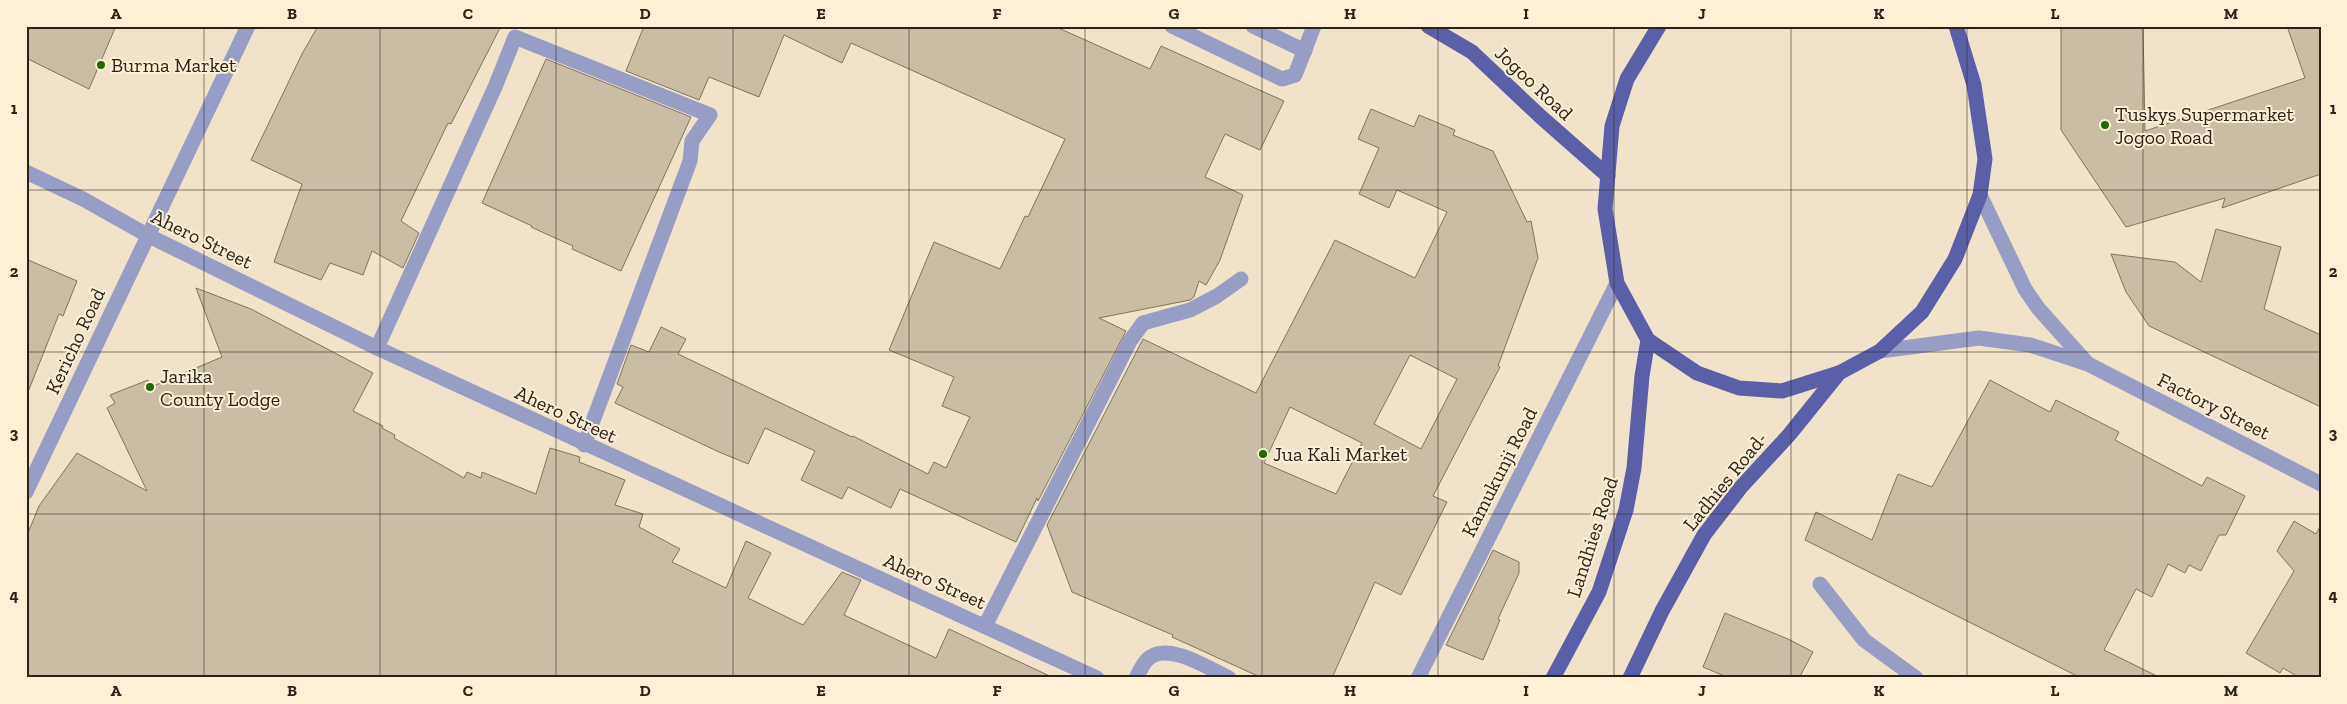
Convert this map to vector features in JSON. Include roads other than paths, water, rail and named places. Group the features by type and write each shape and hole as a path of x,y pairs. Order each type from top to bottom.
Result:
{"main road":[{"name":"Jogoo Road","path":"1428,26 1472,52 1541,117 1608,176"},
{"path":"1659,26 1627,79 1612,126 1606,210 1616,283 1648,340 1697,373 1739,388 1782,391 1839,373 1880,351 1922,312 1955,259 1980,195 1985,159 1974,84 1956,26"},
{"name":"Landhies Road","path":"1553,678 1599,592 1626,510 1634,468 1642,376 1648,340"},
{"name":"Ladhies Road-","path":"1630,678 1662,611 1704,535 1741,487 1789,435 1839,373"}],"street":[{"name":"Kericho Road","path":"26,492 248,26"},
{"path":"1172,26 1282,79 1295,75 1314,26"},
{"path":"1253,26 1304,51"},
{"path":"377,348 495,87 515,37 710,115 692,141 690,161 584,445"},
{"name":"Ahero Street","path":"26,172 83,199 147,235 377,348 584,445 1097,678"},
{"name":"Factory Street","path":"1980,195 2025,289 2038,308 2088,364"},
{"path":"985,626 1130,341 1143,323 1190,310 1217,296 1241,279"},
{"name":"Kamukunji Road","path":"1418,678 1616,283"},
{"name":"Factory Street","path":"1880,351 1979,338 2030,345 2088,364 2321,484"},
{"path":"1820,584 1864,640 1916,678"},
{"path":"1136,678 1147,660 1160,651 1176,653 1229,678"}],"place":[{"name":"Burma Market","path":"101,65"},
{"name":"Tuskys Supermarket Jogoo Road","path":"2105,125"},
{"name":"Jarika County Lodge","path":"150,387"},
{"name":"Jua Kali Market","path":"1263,454"}]}
